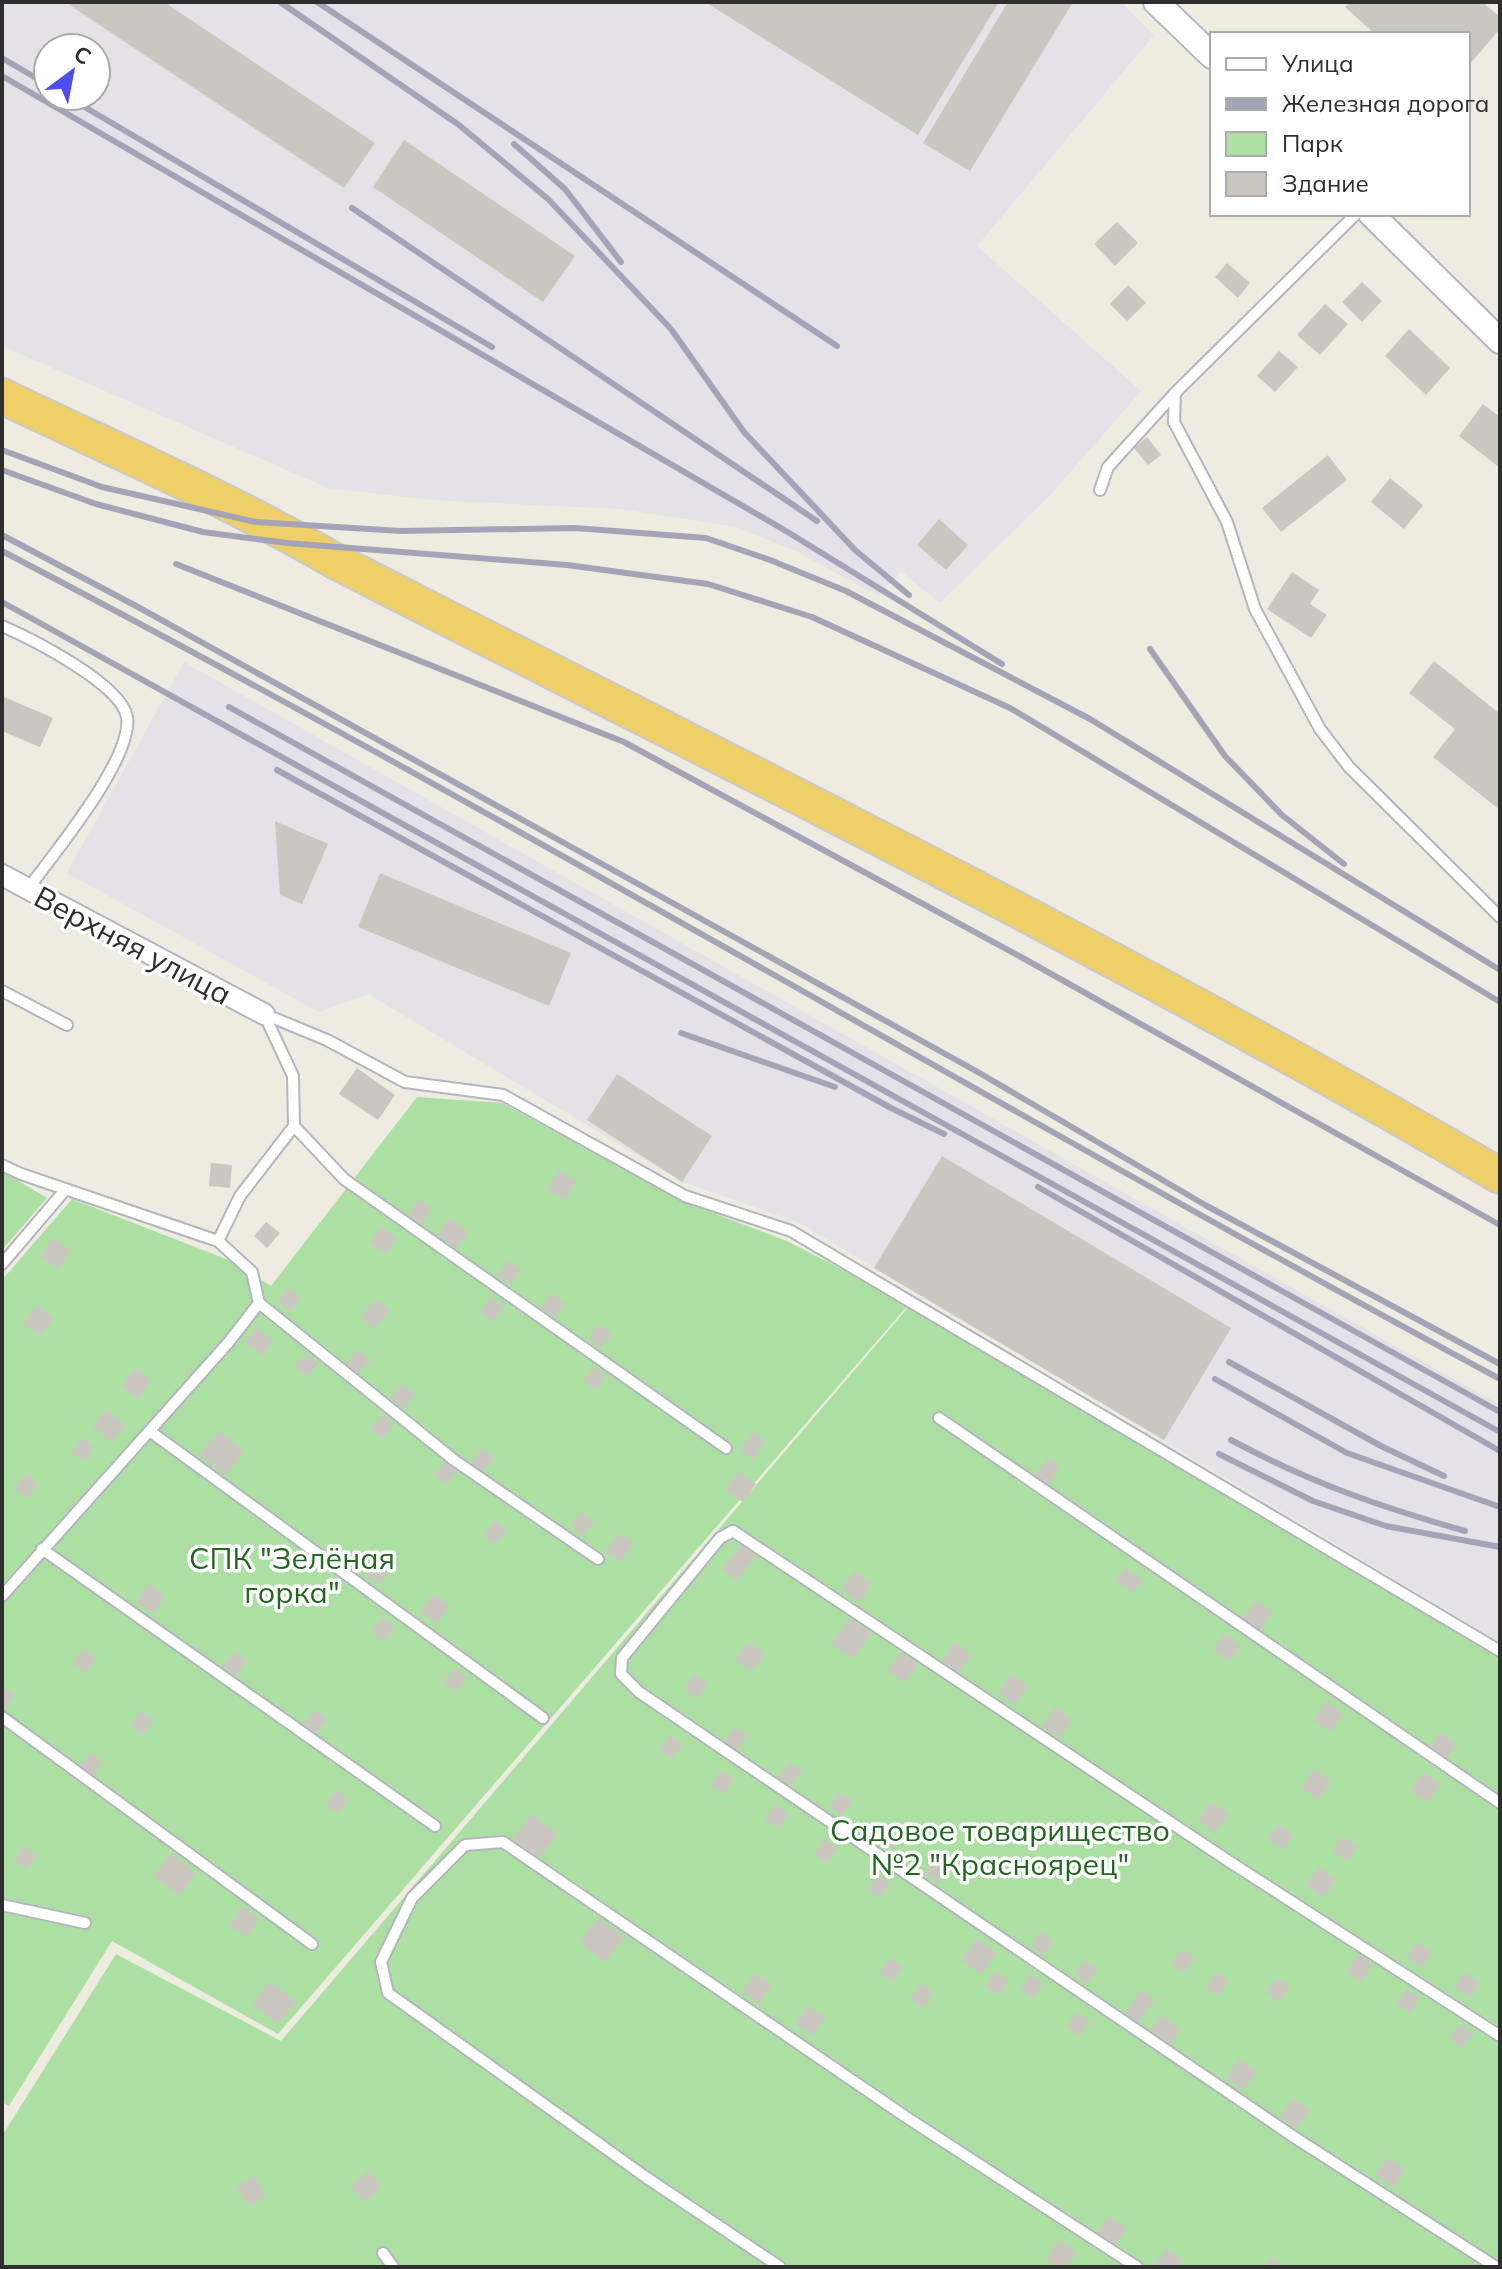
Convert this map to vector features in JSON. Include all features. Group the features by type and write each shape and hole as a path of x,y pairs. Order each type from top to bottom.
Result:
{"highway":[{"path":"2,396 178,481 248,511 335,561 1103,955 1337,1080 1500,1176"}],"street":[{"path":"1156,2 1210,54"},
{"path":"1373,216 1500,341"},
{"name":"Верхняя улица","path":"2,875 264,1014"}],"lane":[{"path":"1100,490 1101,478 1108,467 1175,393 1354,216"},
{"path":"1175,393 1174,422 1227,522 1255,609 1320,729 1349,767 1500,917"},
{"path":"2,626 110,688 127,715 126,743 108,775 28,889"},
{"path":"2,991 67,1025"},
{"path":"218,1241 240,1196 294,1126 293,1076 264,1014"},
{"path":"264,1014 327,1040 405,1082 503,1095 685,1196 791,1231 1500,1651"},
{"path":"294,1126 344,1179 726,1448"},
{"path":"2,1165 218,1241 252,1272 259,1303 454,1460 598,1559"},
{"path":"2,1264 66,1189"},
{"path":"2,1596 151,1432 259,1303"},
{"path":"939,1418 1500,1803"},
{"path":"151,1432 543,1718"},
{"path":"1496,2267 1294,2137 639,1692 621,1674 622,1658 720,1538 733,1531 1230,1862 1500,2036"},
{"path":"42,1549 435,1826"},
{"path":"2,1717 312,1944"},
{"path":"780,2267 647,2178 388,1993 381,1962 412,1898 465,1845 503,1842 906,2117 1137,2267"},
{"path":"2,1905 85,1923"},
{"path":"383,2253 393,2267"}],"shaded area":[{"path":"2,2 1121,2 1154,35 977,246 1141,391 1052,493 940,603 901,571 878,596 796,551 737,527 620,509 432,500 328,488 2,346"},
{"path":"184,662 1500,1405 1500,1642 800,1223 682,1182 368,994 319,1012 67,873"}],"green space":[{"name":"СПК \"Зелёная горка\"","path":"417,1097 502,1103 684,1202 787,1241 909,1304 278,2034 112,1941 9,2106 2,2102 2,1280 72,1199 226,1259 271,1286"},
{"path":"2,1171 47,1198 2,1250"},
{"name":"Садовое товарищество №2 \"Красноярец\"","path":"911,1304 1500,1655 1500,2267 2,2267 2,2136 116,1954 281,2041"}],"building":[{"path":"65,2 164,2 375,143 344,188"},
{"path":"705,2 999,2 918,135"},
{"path":"1008,2 1073,2 970,171 923,143"},
{"path":"1350,2 1482,2 1500,17 1500,29 1470,64 1470,32 1373,32 1345,7"},
{"path":"404,140 575,256 543,302 373,187"},
{"path":"1117,222 1138,243 1115,266 1094,244"},
{"path":"1227,263 1250,283 1238,298 1215,277"},
{"path":"1362,282 1382,301 1362,322 1342,302"},
{"path":"1128,285 1146,303 1127,321 1110,304"},
{"path":"1325,304 1348,324 1320,355 1297,335"},
{"path":"1409,329 1450,368 1426,395 1385,356"},
{"path":"1279,351 1298,367 1275,392 1257,376"},
{"path":"1483,404 1500,417 1500,468 1459,436"},
{"path":"1147,437 1161,455 1148,465 1134,448"},
{"path":"1328,455 1347,480 1281,532 1262,508"},
{"path":"1390,478 1423,505 1404,529 1371,502"},
{"path":"939,519 968,545 946,570 917,545"},
{"path":"1292,572 1319,590 1310,604 1327,615 1311,638 1267,609"},
{"path":"1434,661 1500,714 1500,810 1433,757 1455,729 1409,693"},
{"path":"2,696 53,718 40,747 2,731"},
{"path":"275,821 328,844 302,904 280,895"},
{"path":"380,873 571,953 549,1006 358,927"},
{"path":"357,1068 395,1095 378,1120 339,1094"},
{"path":"617,1074 712,1136 682,1182 587,1120"},
{"path":"942,1156 1231,1328 1164,1440 874,1268"},
{"path":"211,1163 232,1165 230,1188 209,1186"},
{"path":"559,1170 577,1181 565,1200 547,1189"},
{"path":"419,1199 432,1209 421,1224 408,1214"},
{"path":"449,1218 469,1232 457,1249 437,1235"},
{"path":"266,1222 280,1233 267,1248 254,1236"},
{"path":"381,1226 397,1238 386,1255 369,1243"},
{"path":"53,1238 71,1250 58,1269 40,1257"},
{"path":"508,1260 521,1269 511,1284 497,1275"},
{"path":"288,1287 301,1297 290,1312 277,1302"},
{"path":"552,1293 565,1303 554,1318 541,1308"},
{"path":"490,1297 504,1306 493,1322 480,1312"},
{"path":"375,1299 390,1310 375,1329 360,1318"},
{"path":"36,1305 54,1318 41,1336 23,1324"},
{"path":"599,1324 612,1333 601,1348 588,1339"},
{"path":"256,1327 274,1341 263,1356 245,1343"},
{"path":"358,1350 370,1360 358,1374 346,1364"},
{"path":"306,1353 318,1363 307,1377 294,1367"},
{"path":"593,1367 606,1376 596,1391 583,1381"},
{"path":"134,1368 152,1380 138,1399 121,1387"},
{"path":"402,1384 415,1394 403,1409 390,1399"},
{"path":"106,1410 126,1425 112,1442 92,1427"},
{"path":"382,1414 394,1424 382,1439 370,1428"},
{"path":"219,1431 245,1451 225,1476 199,1455"},
{"path":"753,1432 766,1441 753,1460 740,1450"},
{"path":"82,1438 95,1448 84,1462 71,1453"},
{"path":"482,1448 495,1458 483,1472 471,1462"},
{"path":"1047,1458 1060,1467 1047,1486 1034,1477"},
{"path":"445,1461 457,1471 446,1485 433,1475"},
{"path":"739,1471 756,1484 743,1502 725,1490"},
{"path":"25,1474 38,1484 27,1499 14,1489"},
{"path":"581,1511 594,1521 583,1536 570,1526"},
{"path":"495,1520 507,1531 495,1545 483,1535"},
{"path":"619,1533 634,1543 620,1562 605,1552"},
{"path":"742,1544 756,1556 736,1581 722,1569"},
{"path":"376,1556 392,1567 380,1584 363,1573"},
{"path":"1125,1568 1143,1580 1133,1593 1115,1581"},
{"path":"854,1571 872,1583 859,1602 841,1590"},
{"path":"149,1583 166,1596 153,1614 136,1602"},
{"path":"433,1593 450,1606 437,1624 420,1612"},
{"path":"1256,1600 1273,1612 1260,1631 1243,1618"},
{"path":"382,1617 395,1627 384,1642 371,1632"},
{"path":"849,1618 871,1633 853,1659 831,1644"},
{"path":"1224,1633 1241,1646 1229,1662 1213,1649"},
{"path":"748,1642 765,1654 752,1672 735,1660"},
{"path":"955,1642 972,1655 959,1673 942,1661"},
{"path":"83,1649 96,1658 85,1673 72,1663"},
{"path":"234,1652 247,1661 236,1676 223,1666"},
{"path":"901,1652 918,1664 905,1683 887,1671"},
{"path":"454,1668 467,1677 457,1692 443,1683"},
{"path":"695,1674 708,1684 697,1699 684,1689"},
{"path":"1011,1674 1028,1686 1015,1705 998,1692"},
{"path":"2,1686 15,1695 2,1712"},
{"path":"1326,1701 1343,1713 1331,1732 1313,1720"},
{"path":"1055,1707 1072,1720 1059,1738 1042,1726"},
{"path":"315,1709 328,1719 317,1734 304,1724"},
{"path":"141,1710 154,1720 143,1735 130,1725"},
{"path":"735,1727 748,1736 737,1751 724,1741"},
{"path":"1440,1732 1457,1744 1447,1759 1430,1748"},
{"path":"669,1735 683,1744 672,1759 659,1750"},
{"path":"90,1753 103,1762 92,1777 79,1768"},
{"path":"789,1762 803,1771 792,1786 779,1777"},
{"path":"1314,1769 1331,1781 1318,1800 1301,1787"},
{"path":"721,1770 734,1780 723,1795 710,1785"},
{"path":"1423,1772 1441,1784 1428,1802 1410,1791"},
{"path":"336,1790 349,1799 338,1814 325,1804"},
{"path":"839,1792 853,1801 842,1816 829,1807"},
{"path":"1211,1802 1229,1814 1215,1833 1198,1820"},
{"path":"775,1804 788,1813 778,1828 764,1819"},
{"path":"532,1814 558,1834 538,1859 513,1838"},
{"path":"1278,1824 1293,1835 1283,1850 1267,1839"},
{"path":"891,1825 904,1835 894,1850 880,1840"},
{"path":"1342,1836 1357,1847 1347,1862 1332,1851"},
{"path":"825,1839 838,1848 827,1863 814,1854"},
{"path":"24,1846 37,1855 26,1870 14,1860"},
{"path":"171,1853 196,1874 179,1896 153,1876"},
{"path":"935,1858 949,1867 938,1882 925,1873"},
{"path":"1319,1867 1336,1879 1323,1898 1306,1885"},
{"path":"878,1874 891,1883 880,1898 867,1889"},
{"path":"242,1906 259,1919 246,1937 229,1925"},
{"path":"598,1918 624,1938 604,1963 579,1942"},
{"path":"1041,1931 1054,1941 1043,1956 1030,1946"},
{"path":"977,1938 997,1953 981,1975 961,1960"},
{"path":"1417,1942 1432,1952 1422,1967 1407,1957"},
{"path":"1182,1949 1195,1958 1184,1973 1171,1963"},
{"path":"1358,1954 1373,1965 1361,1982 1346,1972"},
{"path":"890,1957 903,1967 892,1982 879,1973"},
{"path":"1085,1960 1098,1969 1088,1984 1074,1974"},
{"path":"996,1971 1009,1980 999,1995 985,1986"},
{"path":"1216,1972 1229,1981 1218,1996 1205,1987"},
{"path":"1465,1972 1480,1983 1470,1998 1454,1987"},
{"path":"755,1973 772,1985 759,2004 742,1991"},
{"path":"1030,1974 1043,1983 1033,1998 1020,1989"},
{"path":"1277,1977 1290,1987 1279,2002 1266,1992"},
{"path":"270,1981 296,2002 278,2024 252,2004"},
{"path":"921,1983 934,1993 923,2008 910,1998"},
{"path":"1407,1989 1420,1998 1410,2013 1396,2004"},
{"path":"1141,1990 1155,2000 1138,2022 1125,2013"},
{"path":"808,2005 825,2018 812,2036 795,2024"},
{"path":"1076,2012 1090,2021 1079,2036 1066,2027"},
{"path":"1160,2015 1181,2029 1170,2044 1150,2030"},
{"path":"1459,2024 1473,2033 1462,2048 1449,2039"},
{"path":"1239,2059 1257,2071 1244,2090 1226,2077"},
{"path":"1293,2098 1310,2110 1297,2129 1280,2117"},
{"path":"1388,2157 1406,2169 1393,2188 1375,2175"},
{"path":"367,2171 382,2186 365,2202 351,2187"},
{"path":"254,2176 266,2195 249,2207 236,2188"},
{"path":"1109,2216 1127,2228 1114,2247 1096,2234"},
{"path":"1059,2240 1077,2252 1066,2267 1058,2267 1046,2259"},
{"path":"1166,2248 1183,2260 1178,2267 1152,2267"},
{"path":"1271,2257 1286,2267 1264,2267"}],"railway":[{"path":"280,2 459,125 548,199 671,329 744,432 855,550 909,595"},
{"path":"317,2 837,346"},
{"path":"2,58 32,76"},
{"path":"2,76 786,531 1002,664"},
{"path":"93,112 492,347"},
{"path":"514,144 565,189 621,262"},
{"path":"352,208 817,521"},
{"path":"2,450 102,487 256,522 401,531 575,528 706,538 770,560 846,591 1090,719 1500,970"},
{"path":"2,470 96,504 203,532 287,543 567,565 708,584 812,617 1010,708 1500,1002"},
{"path":"2,535 138,607 976,1071 1207,1206 1500,1364"},
{"path":"2,551 379,754 1125,1173 1500,1379"},
{"path":"176,564 624,742 1021,957 1500,1225"},
{"path":"2,602 1500,1432"},
{"path":"1150,649 1225,756 1282,815 1344,864"},
{"path":"229,707 1500,1412"},
{"path":"277,770 891,1108 944,1134"},
{"path":"681,1033 835,1087"},
{"path":"1038,1187 1500,1451"},
{"path":"1229,1362 1381,1446 1444,1476"},
{"path":"1215,1379 1347,1453 1500,1507"},
{"path":"1231,1440 1345,1492 1465,1531"},
{"path":"1219,1454 1313,1501 1386,1526 1500,1547"}]}
